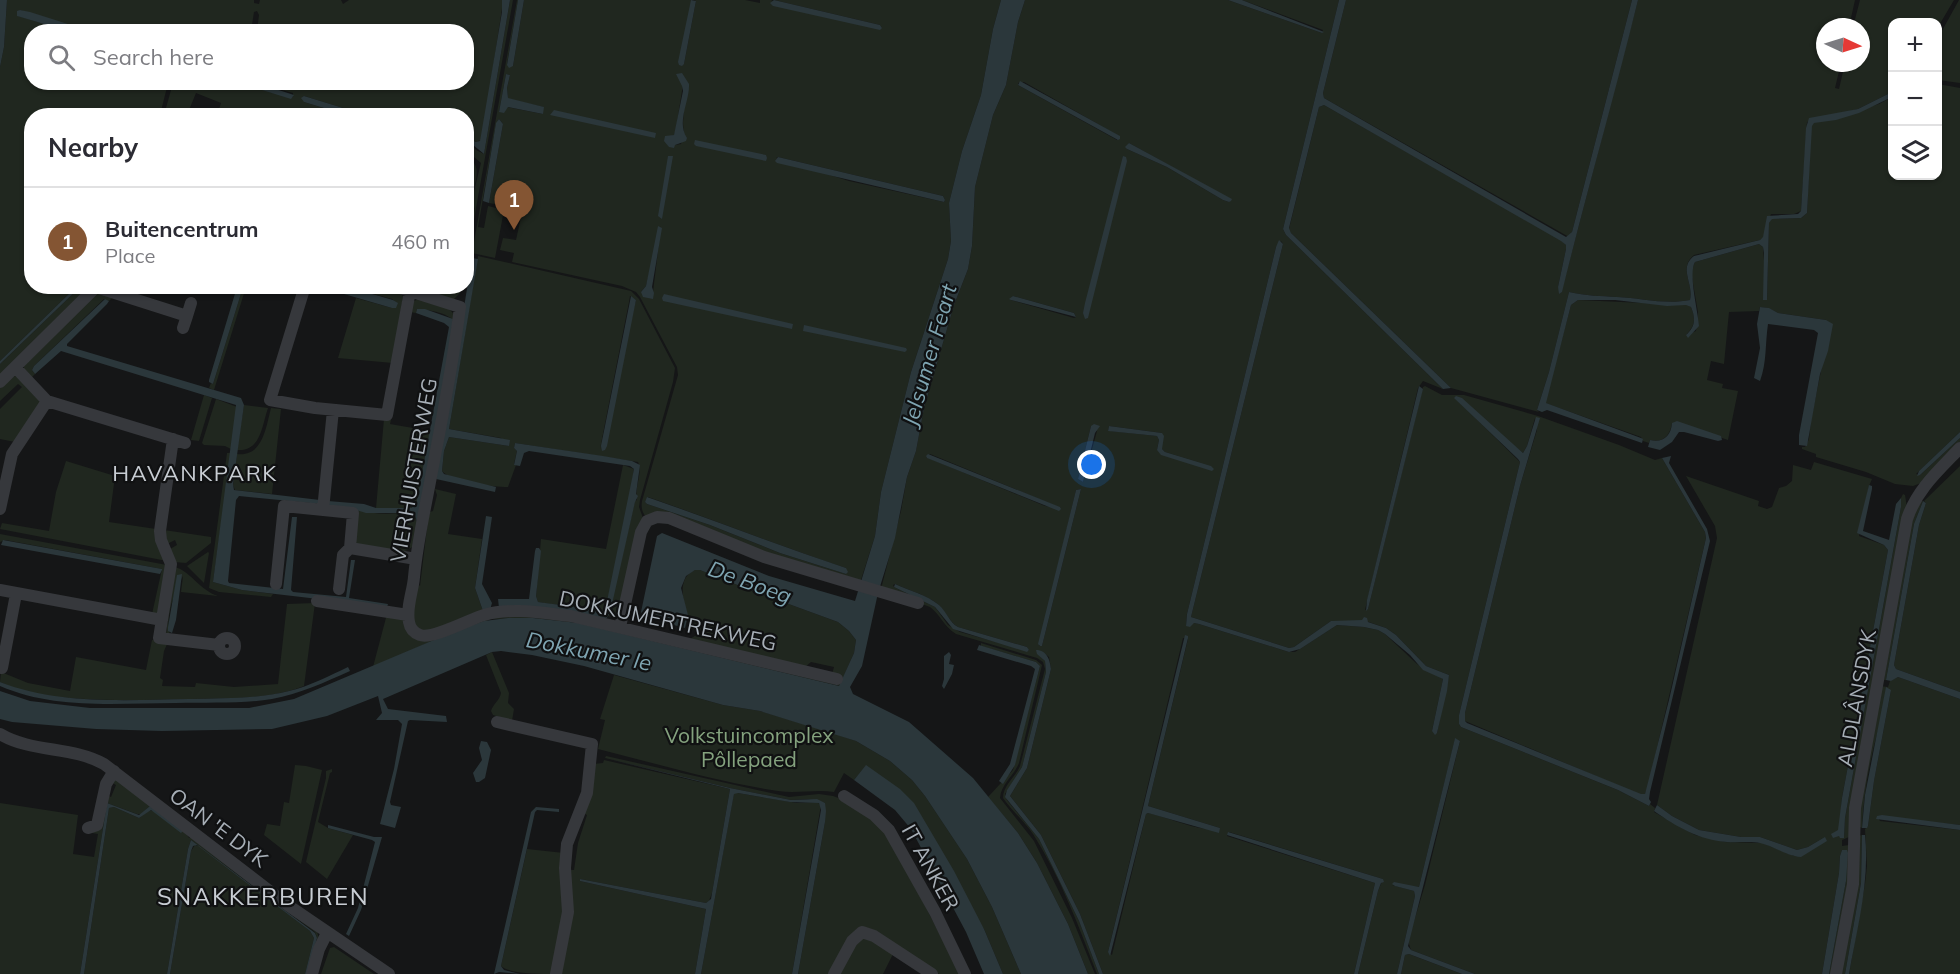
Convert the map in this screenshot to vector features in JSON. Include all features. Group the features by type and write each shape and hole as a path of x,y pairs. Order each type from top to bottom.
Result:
{"street":[{"path":"0,382 90,294"},
{"path":"119,294 187,316"},
{"path":"303,294 270,400 333,410 387,415 409,294"},
{"name":"VIERHUISTERWEG","path":"408,615 460,307 419,294"},
{"path":"183,328 191,303"},
{"path":"15,367 48,400 179,441 160,531 161,540 171,564 159,638 219,645"},
{"path":"0,509 12,454 48,400"},
{"path":"323,510 333,410"},
{"name":"ALDLÂNSDYK","path":"1836,974 1853,884 1855,807 1907,519 1921,490 1960,448"},
{"path":"276,584 284,506 353,513 350,548 343,555 339,589"},
{"path":"620,627 641,532 647,521 657,517 669,518 764,557 918,603"},
{"path":"350,548 416,559"},
{"path":"0,590 162,620"},
{"path":"2,668 16,594"},
{"path":"318,601 408,615"},
{"name":"DOKKUMERTREKWEG","path":"408,615 410,626 420,635 432,635 474,618 500,612 571,616 837,679"},
{"path":"497,722 592,744 587,794 567,844 565,868 568,912 556,974"},
{"name":"OAN 'E DYK","path":"0,734 15,743 85,755 104,764 327,933 389,974"},
{"path":"88,828 97,825 104,792 114,771"},
{"name":"IT ANKER","path":"844,796 874,815 889,830 930,902 965,974"},
{"path":"834,974 852,941 862,932 874,936 932,974"},
{"path":"312,974 319,949 327,933"}],"green space":[{"path":"7,0 254,0 254,3 259,4 260,0 341,0 343,4 349,0 502,0 503,2 482,140 475,142 474,108 343,108 304,96 304,102 324,108 219,108 221,103 196,93 190,108 166,108 171,90 263,90 293,97 293,93 282,90 474,90 474,24 258,24 257,11 254,12 252,24 65,24 20,10 18,16 45,24 24,24 24,90 166,90 162,108 24,108 24,294 69,294 0,361 0,67 4,47"},
{"path":"510,0 513,0 474,220 474,191 481,163 474,157 474,148 484,154"},
{"path":"517,0 507,64 513,66 524,0 692,0 679,65 684,64 696,1 694,0 745,0 760,3 760,0 773,0 771,1 882,28 880,25 774,0 1001,0 993,29 981,95 962,151 949,203 951,241 948,259 911,372 881,492 875,536 860,583 646,517 642,510 642,501 678,375 677,367 636,292 622,286 512,262 514,253 500,250 503,238 516,240 521,217 516,216 517,208 489,203 503,124 499,119 496,124 478,227 484,228 488,206 504,210 495,258 474,253 474,242","holes":["506,74 510,75 507,88 508,99 543,107 543,114 507,107 499,112","684,78 686,80 684,135 681,144 675,145 670,137 674,135 676,129","776,158 943,196 945,200 944,202 849,181","661,226 653,292 641,292 646,286","648,497 846,568 846,574 780,553 645,502"]},
{"path":"1025,0 1228,0 1322,33 1323,30 1242,0 1339,0 1283,229 1286,235 1443,389 1423,381 1418,388 1365,610 1368,609 1423,387 1442,395 1464,395 1538,416 1655,460 1662,458 1705,532 1706,538 1648,786 1645,794 1641,795 1465,721 1465,713 1520,486 1537,430 1535,418 1523,453 1454,397 1520,462 1459,715 1461,727 1618,790 1649,806 1650,804 1655,808 1654,812 1695,835 1725,842 1763,843 1794,856 1825,837 1808,847 1797,850 1760,837 1741,837 1699,830 1657,805 1717,538 1715,526 1686,476 1759,501 1758,506 1767,509 1772,507 1779,488 1792,481 1793,465 1811,470 1814,462 1872,479 1859,536 1884,545 1888,550 1842,798 1839,836 1844,838 1845,818 1901,498 1903,494 1905,495 1907,508 1849,837 1842,840 1842,846 1849,845 1852,857 1834,974 1829,974 1846,881 1842,850 1822,974 1475,974 1411,950 1408,941 1425,885 1460,741 1455,739 1419,887 1392,885 1414,891 1415,896 1397,974 1358,974 1383,879 1229,832 1227,836 1375,883 1354,974 1103,974 1080,914 1041,835 1010,796 1027,768 1051,669 1049,657 1043,652 1039,655 1045,661 1046,672 1022,767 1005,794 1007,800 1039,839 1079,921 1099,974 1097,974 1068,902 1043,850 1033,834 1003,798 1005,789 1020,766 1045,669 1043,662 1037,658 956,634 930,607 881,589 901,511 907,477 916,451 924,408 954,305 968,269 972,246 975,187 993,115 1006,85 1018,22","holes":["1024,82 1120,138 1117,140 1018,85","1129,143 1231,199 1229,202 1223,200 1167,167 1127,149","1281,241 1283,244 1191,617 1289,648 1294,647 1331,621 1366,621 1386,628 1396,635 1426,666 1449,675 1437,733 1432,731 1443,679 1417,664 1378,630 1337,625 1295,652 1289,652 1199,624 1186,626 1276,247","1013,296 1074,313 1076,317 1011,300","1091,426 1097,431 1083,482 1078,479","1109,426 1162,433 1162,449 1165,452 1214,467 1157,450 1159,440 1157,436 1108,431","930,454 1061,508 1045,506 926,457","1081,489 1042,646 1039,646 1076,490","893,585 935,602 958,627 1027,647 1029,651 960,632 948,625 935,607","1183,638 1188,639 1148,806 1220,828 1203,828 1146,814 1112,955 1108,952"]},
{"path":"1346,0 1632,0 1569,237 1324,98 1323,93"},
{"path":"1638,0 1855,0 1851,18 1816,18 1816,72 1839,72 1835,88 1839,89 1843,72 1870,72 1870,18 1855,18 1860,0 1954,0 1942,20 1942,18 1888,18 1888,94 1858,109 1807,122 1801,211 1794,214 1771,214 1763,238 1760,240 1694,255 1687,265 1690,300 1663,302 1569,292 1537,410 1539,412 1451,388 1291,233 1289,229 1319,107 1324,105 1561,240 1566,245 1566,249 1558,287 1561,293"},
{"path":"1960,0 1960,83 1942,81 1942,31"},
{"path":"1942,85 1960,88 1960,432 1916,474 1920,475 1960,438 1960,445 1921,483 1913,486 1895,484 1866,472 1816,457 1816,454 1802,449 1809,439 1822,366 1826,320 1778,313 1760,307 1759,311 1729,312 1724,364 1711,361 1707,380 1723,384 1722,388 1738,391 1728,440 1672,423 1670,432 1665,438 1650,440 1649,443 1643,441 1641,437 1545,403 1571,305 1578,300 1687,305 1691,307 1694,319 1686,335 1696,331 1698,312 1691,272 1695,262 1759,244 1763,247 1767,300 1769,223 1771,219 1801,218 1807,213 1811,126 1813,123 1879,104 1888,99 1888,180 1942,180"},
{"path":"474,164 477,170 474,190"},
{"path":"478,256 631,291 639,299 675,368 640,500 639,507 643,518 619,614 615,618 608,616 637,500 640,471 638,462 515,443 514,448 517,451 514,464 516,465 508,487 473,483 454,478 442,471 444,451 449,437 509,446 501,438 449,429 472,294 474,294","holes":["630,296 636,300 600,449"]},
{"path":"73,294 84,294 0,377 0,364"},
{"path":"95,294 113,297 109,301 104,299 34,366 32,370 35,374 31,378 24,369 24,365"},
{"path":"241,294 244,294 214,390 209,388 211,383 213,384"},
{"path":"374,294 400,294 403,296 393,363 338,358 356,298 392,308 397,303 392,299"},
{"path":"432,294 459,294 453,300"},
{"path":"418,299 436,302 447,307 456,321 415,543 405,551 390,552 357,544 354,537 357,509 377,513 412,513 416,521 419,519 455,322 443,314 432,311 417,309 416,313 410,312 412,302"},
{"path":"15,376 19,377 40,400 40,404 15,442 0,439 0,409 22,387 18,384 0,401 0,387"},
{"path":"204,395 212,398 199,441 191,440"},
{"path":"216,399 237,407 231,449 202,443"},
{"path":"244,405 268,408 256,442 251,447 237,450"},
{"path":"271,408 281,409 272,494 235,490 233,485 237,454 246,454 258,446 265,432"},
{"path":"384,419 391,420 390,424 430,431 417,500 411,508 376,508"},
{"path":"227,453 231,453 213,582 242,590 273,594 271,597 219,592 209,588"},
{"path":"66,461 115,476 109,522 156,529 167,561 0,529 2,523 49,531 56,492"},
{"path":"623,465 634,469 606,610 603,612 538,602 536,596 541,539 606,549"},
{"path":"1960,466 1960,692 1896,669 1894,665 1919,525 1926,503 1924,501"},
{"path":"435,489 456,494 448,534 482,539 475,588 483,611 427,633 413,625 416,582 420,586 428,520 437,495"},
{"path":"1918,499 1923,501 1914,524 1886,680 1884,680 1910,520"},
{"path":"164,530 211,537 211,543 186,563 174,562 170,549 177,545 175,540 167,544"},
{"path":"0,534 167,565 158,614 152,614 162,569 5,540 0,542"},
{"path":"209,553 204,583 187,566"},
{"path":"174,567 185,572 205,589 218,596 181,592 183,576 171,605 170,635 166,634"},
{"path":"695,570 838,622 856,640 854,653 843,678 832,674 834,667 811,662 804,668 686,642 696,635 686,609 684,582"},
{"path":"315,603 304,686 290,691 234,698 93,699 35,694 0,682 1,672 28,683 70,691 76,657 146,670 152,640 168,642 164,651 160,678 163,680 162,686 195,687 196,683 234,687 278,684 287,604"},
{"path":"387,614 401,616 418,639 484,617 558,617 841,683 839,686 578,623 533,618 491,619 448,634 373,667"},
{"path":"981,643 1036,660 1042,665 1019,763 1003,788 1000,798 1034,841 1072,918 1095,974 1088,974 1068,924 1037,863 1018,833 988,797 1013,770 1040,666 1036,662 981,646"},
{"path":"492,652 509,693 508,703 514,709 512,721 493,715 491,711 501,693 486,655"},
{"name":"Volkstuincomplex Pôllepaed","path":"614,675 723,705 760,711 836,734 856,741 890,761 912,780 925,796 967,859 992,907 1021,974 1003,974 984,929 866,766 854,780 844,773 834,792 785,792 710,778 598,749 605,720 600,719"},
{"path":"1898,677 1960,699 1960,825 1877,816 1880,821 1960,830 1960,974 1849,974 1867,866 1865,829 1868,826 1891,690 1871,758 1862,828 1856,825 1880,686 1888,687 1890,681"},
{"path":"606,756 789,797 819,794 833,796 873,818 891,839 960,974 939,974 867,929 831,974 798,974 825,822 825,803 808,799 791,800 730,788 605,758"},
{"path":"604,760 730,789 712,893 706,903 580,879 580,881 706,909 695,974 558,974 568,870 574,870 578,843 587,815 583,813 593,764 603,763"},
{"path":"295,765 322,770 301,864 264,835 267,824 280,826 284,802 289,803"},
{"path":"332,769 318,822 328,828 353,835 327,879 306,862 326,771"},
{"path":"115,778 186,833 189,838 191,837 317,931 319,939 310,974 317,938 315,932 191,840 167,974 84,974 109,808 114,807 139,818 148,810 154,811 150,806 141,814 137,814 107,803 80,974 0,974 0,803 78,815 73,854 94,857 98,834 92,833 105,794 111,797 116,785 111,782"},
{"path":"734,793 797,803 817,802 821,805 792,974 701,974"},
{"path":"1862,835 1861,883 1845,974 1838,974 1858,836"},
{"path":"195,845 310,931 314,938 305,974 170,974 191,851"},
{"path":"527,849 564,853 566,891 554,974 518,972 501,966"},
{"path":"862,935 893,954 883,974 838,974"},
{"path":"334,947 374,974 321,974 330,948"},
{"path":"1409,954 1462,974 1401,974 1405,955"}],"water":[{"path":"0,0 7,0 4,47 0,67"},
{"path":"502,0 510,0 484,154 474,146 474,140 480,141 502,12"},
{"path":"518,0 524,0 513,66 509,68 507,65"},
{"path":"691,0 696,1 682,66 678,62"},
{"path":"774,0 880,25 882,28 880,30 773,6 770,3"},
{"path":"1001,0 1025,0 1018,22 1006,85 993,115 975,187 972,246 968,269 954,305 924,408 916,451 907,477 895,538 878,593 862,666 850,687 853,694 909,722 973,778 1018,833 1037,863 1068,924 1088,974 1021,974 992,907 967,859 925,796 912,780 890,761 856,741 760,711 723,705 584,666 532,655 492,652 383,699 388,709 446,716 447,722 408,721 390,802 391,805 401,807 395,828 380,824 394,769 402,724 398,720 376,720 382,713 378,696 327,716 272,729 162,731 96,729 0,719 0,691 30,701 90,708 249,708 294,699 448,634 484,621 508,618 578,623 839,686 854,653 856,640 849,631 838,622 700,570 695,570 686,576 681,588 688,615 685,628 644,617 641,612 657,536 662,533 769,576 855,601 875,536 881,492 911,372 948,259 951,241 949,203 962,151 981,95 993,29"},
{"path":"1228,0 1242,0 1324,32 1322,33"},
{"path":"1339,0 1346,0 1323,93 1324,98 1566,237 1572,232 1632,0 1638,0 1562,292 1559,294 1558,287 1566,249 1566,245 1561,241 1324,105 1319,107 1289,228 1291,233 1451,388 1443,389 1286,235 1283,229"},
{"path":"17,11 30,12 68,24 44,24 17,16"},
{"path":"682,73 689,84 683,118 687,138 674,148 669,147 664,141 665,136 674,135 683,91 676,74"},
{"path":"506,74 510,75 507,88 508,98 544,107 543,114 508,107 504,113 499,112"},
{"path":"1020,81 1120,136 1120,139 1118,140 1018,85"},
{"path":"262,90 279,90 294,95 291,99"},
{"path":"1888,94 1888,99 1859,113 1836,120 1814,123 1812,126 1807,213 1801,218 1772,219 1769,223 1767,300 1763,300 1764,253 1763,247 1759,244 1695,262 1693,283 1699,326 1688,338 1686,335 1693,326 1694,315 1691,307 1686,305 1667,306 1615,300 1578,300 1571,305 1546,403 1641,438 1642,443 1547,410 1542,412 1537,410 1569,292 1663,302 1690,300 1687,266 1694,256 1760,240 1763,237 1767,216 1798,214 1801,211 1806,128 1809,118 1858,109"},
{"path":"304,96 343,108 324,108 304,102 301,98"},
{"path":"554,110 656,133 655,138 550,115"},
{"path":"499,119 503,124 489,203 483,201 496,123"},
{"path":"695,140 766,155 767,158 766,161 696,146"},
{"path":"1129,143 1232,199 1231,201 1223,200 1167,167 1127,149 1125,147"},
{"path":"668,156 673,156 662,219 658,216"},
{"path":"1123,156 1127,161 1088,318 1085,319 1083,313 1085,303"},
{"path":"778,157 943,196 945,200 944,202 777,163 775,161"},
{"path":"658,226 662,228 652,287 653,299 643,297 641,292 646,286"},
{"path":"1279,240 1283,244 1191,617 1289,648 1294,647 1331,621 1367,618 1368,622 1386,628 1396,635 1426,666 1449,675 1435,735 1432,731 1443,679 1423,670 1410,655 1378,630 1337,625 1300,649 1289,652 1199,624 1186,626 1187,614"},
{"path":"474,258 478,259 474,282"},
{"path":"69,294 73,294 0,364 0,361"},
{"path":"235,294 241,294 213,384 209,380"},
{"path":"344,294 372,294 393,300 398,303 396,308"},
{"path":"466,294 472,294 449,429 510,440 509,446 449,437 444,451 442,471 444,474 496,487 495,492 436,479"},
{"path":"664,294 793,324 792,329 663,301"},
{"path":"631,296 636,300 607,446 602,451 601,446"},
{"path":"1013,296 1074,313 1076,317 1009,299"},
{"path":"105,299 109,301 107,304 67,346 241,398 244,405 234,490 320,500 320,504 239,496 236,500 229,583 283,589 292,517 297,517 291,590 293,592 346,597 351,560 355,560 349,598 388,604 387,607 242,590 213,582 236,405 61,351 35,374 32,370"},
{"path":"1760,307 1769,308 1778,313 1826,320 1833,324 1828,351 1820,374 1807,446 1799,445 1799,435 1818,333 1814,330 1768,324 1765,360 1760,381 1754,378 1760,348 1757,324"},
{"path":"417,309 425,309 453,319 446,371 417,522 412,513 366,513 328,505 328,501 364,504 376,508 411,508 416,505 449,327 416,313"},
{"path":"804,325 907,350 905,352 803,331"},
{"path":"1419,386 1423,389 1366,611 1367,600"},
{"path":"1456,396 1462,398 1523,453 1536,417 1540,418 1520,486 1465,713 1467,723 1645,794 1706,538 1705,532 1662,458 1671,456 1669,463 1707,529 1710,541 1650,792 1649,806 1618,790 1461,727 1459,724 1459,715 1520,462 1454,398"},
{"path":"1677,421 1721,436 1722,440 1679,432 1672,442 1660,450 1648,447 1650,440 1666,437 1672,423"},
{"path":"1094,424 1100,426 1095,433 1083,482 1078,479 1091,426"},
{"path":"1109,426 1162,433 1164,436 1162,449 1165,452 1211,466 1214,469 1212,471 1161,455 1157,450 1159,440 1157,436 1108,431"},
{"path":"1960,432 1960,438 1917,476 1919,471"},
{"path":"515,443 632,461 640,465 636,494 638,496 610,613 606,619 499,608 498,599 529,599 535,551 539,548 541,551 536,596 538,602 605,611 634,469 630,466 529,451 524,453 520,466 514,465 517,451 514,448"},
{"path":"928,454 1061,509 1059,511 927,458"},
{"path":"1869,485 1872,489 1863,531 1889,540 1896,504 1901,498 1901,507 1845,818 1844,838 1839,836 1833,838 1831,834 1838,830 1888,550 1884,545 1857,533"},
{"path":"1081,489 1042,646 1040,646 1038,644 1076,490"},
{"path":"647,497 846,568 848,572 846,574 780,553 710,525 647,504 645,502"},
{"path":"1923,501 1926,503 1919,525 1894,665 1896,669 1960,692 1960,699 1898,677 1891,681 1886,680 1914,524"},
{"path":"486,516 492,517 482,584 492,603 490,610 483,611 475,588"},
{"path":"3,540 162,570 160,574 1,545"},
{"path":"182,574 172,633 168,631 168,627 177,575"},
{"path":"895,584 934,601 958,627 1027,647 1029,650 1027,652 953,629 935,607 894,587"},
{"path":"1185,635 1188,638 1148,806 1220,828 1219,833 1146,814 1110,956 1108,952"},
{"path":"979,645 1036,662 1040,666 1015,765 1003,784 999,781 1010,764 1035,669 977,650"},
{"path":"1036,650 1040,650 1049,659 1051,669 1027,768 1010,796 1041,835 1080,914 1103,974 1099,974 1079,921 1039,839 1005,797 1022,767 1046,672 1045,661"},
{"path":"949,652 951,655 949,664 954,665 944,689 942,686 944,656"},
{"path":"348,667 350,671 302,691 282,697 248,702 87,704 43,699 0,686 0,682 46,694 93,700 240,698 277,694 297,689"},
{"path":"1886,687 1891,690 1868,826 1862,828 1865,795"},
{"path":"1455,738 1460,741 1408,946 1411,950 1475,974 1462,974 1409,954 1405,955 1401,974 1397,974 1415,896 1414,891 1392,884 1394,882 1419,887"},
{"path":"481,741 487,742 491,750 485,778 476,782 473,773 482,760 479,748"},
{"path":"605,758 730,788 791,800 817,799 825,803 825,822 798,974 792,974 821,810 819,803 790,802 734,794 701,974 695,974 706,909 580,881 580,879 706,903 711,899 730,789"},
{"path":"866,765 900,789 914,803 954,871 984,929 1003,974 984,974 966,932 911,829 895,810 854,780"},
{"path":"107,803 139,815 150,806 183,831 181,833 151,810 139,818 114,807 109,808 84,974 80,974"},
{"path":"1657,805 1699,830 1741,837 1760,837 1797,850 1808,847 1825,837 1827,841 1801,857 1760,843 1707,839 1689,832 1654,811"},
{"path":"536,807 559,809 559,812 537,810 535,812 501,966 504,970 520,974 499,972 494,974 531,812"},
{"path":"1877,816 1960,825 1960,830 1876,819"},
{"path":"328,825 382,837 361,910 349,936 346,934 358,908 375,842 328,828"},
{"path":"1228,832 1383,879 1358,974 1354,974 1375,883 1227,835"},
{"path":"1862,835 1865,835 1866,853 1864,888 1849,974 1845,974 1861,883"},
{"path":"191,840 315,933 317,938 308,974 305,974 314,938 310,931 197,845 193,846 191,851 170,974 167,974"},
{"path":"1842,850 1847,850 1848,853 1846,881 1829,974 1822,974 1840,856"}],"place":[{"name":"Buitencentrum","path":"514,230"}],"district":[{"name":"HAVANKPARK","path":"195,473"},
{"name":"SNAKKERBUREN","path":"263,896"}],"water label":[{"name":"Jelsumer Feart","path":"929,355"},
{"name":"De Boeg","path":"750,582"},
{"name":"Dokkumer Ie","path":"589,651"}]}
